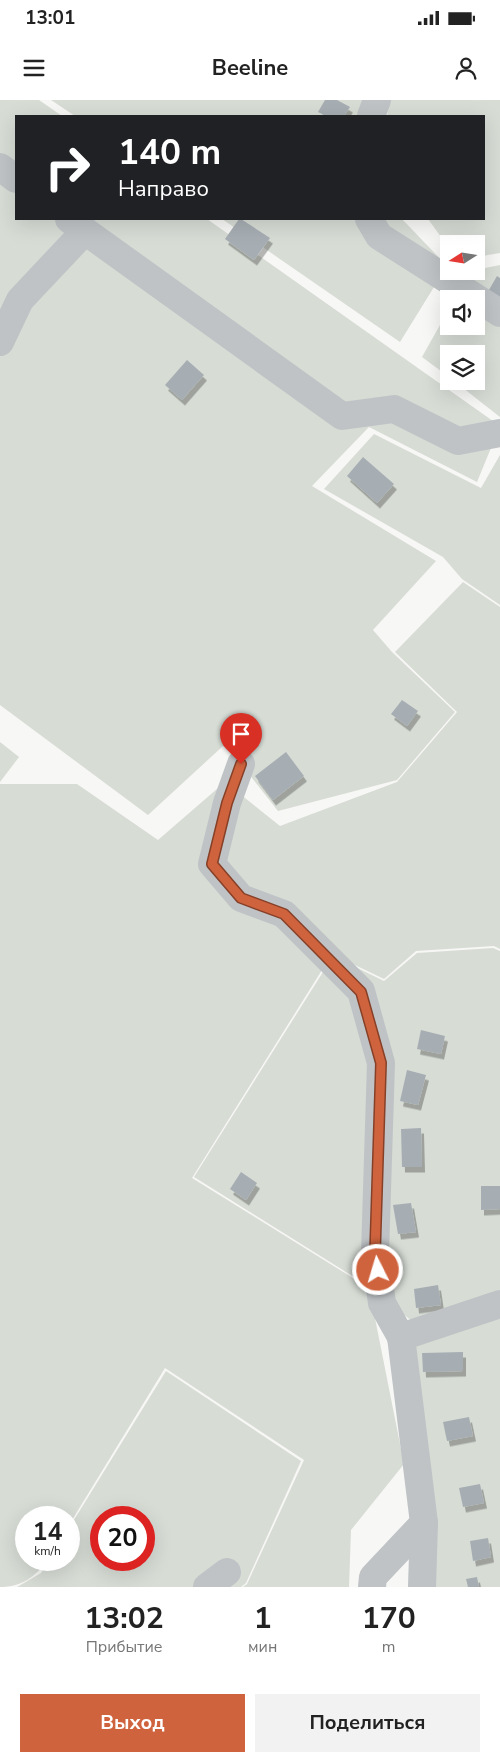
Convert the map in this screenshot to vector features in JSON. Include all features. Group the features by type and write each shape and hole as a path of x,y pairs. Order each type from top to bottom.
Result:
{"lane":[{"path":"371,115 377,100"},
{"path":"0,167 15,178"},
{"path":"370,220 379,236 500,312"},
{"path":"0,342 20,300 77,225 342,416 394,409 458,441 500,433"},
{"path":"241,764 227,803 212,864 241,898 284,914 361,992 381,1063 375,1253 382,1303 401,1337 424,1523 422,1587"},
{"path":"401,1337 500,1304"},
{"path":"372,1587 373,1577 424,1523"}],"shaded area":[{"path":"0,100 39,100 61,115 15,115 15,220 208,220 440,384 440,390 449,390 500,426 477,482 369,427 312,486 436,561 373,630 392,652 455,712 397,780 278,811 241,764 240,745 248,723 148,815 0,705"},
{"path":"51,100 372,100 364,115 74,115"},
{"path":"390,100 500,100 500,253 485,256 485,235 440,236 429,220 485,220 485,115 387,115"},
{"path":"223,220 403,220 440,259 440,277 400,342"},
{"path":"500,265 500,417 466,390 485,390 485,345 440,345 440,370 422,357 440,325 440,335 485,335 485,290 460,290 465,280 485,280 485,268"},
{"path":"374,434 481,488 500,455 500,605 462,579 443,557 324,489"},
{"path":"463,582 500,607 500,949 494,946 416,951 384,979 332,954 192,1178 369,1288 404,1464 351,1530 349,1587 243,1587 247,1584 304,1460 165,1368 80,1507 15,1506 15,1571 38,1571 21,1583 0,1587 0,784 77,784 158,840 225,782 280,826 397,782 457,712 395,652"},
{"path":"0,742 19,757 0,782"},
{"path":"493,948 500,951 500,1290 413,1322 370,1287 194,1177 333,956 384,981 417,953"},
{"path":"500,1311 500,1587 429,1587 411,1352 422,1333"},
{"path":"166,1371 301,1461 246,1583 241,1587 17,1587 42,1571 80,1571 80,1510"}],"building":[{"path":"325,100 337,100 350,107 345,115 324,115 318,112"},
{"path":"238,220 243,220 270,238 254,260 225,239"},
{"path":"497,276 500,278 500,303 486,295"},
{"path":"187,360 204,375 182,400 165,385"},
{"path":"363,457 394,484 377,503 347,476"},
{"path":"402,700 418,711 407,726 391,714"},
{"path":"286,752 304,776 273,800 255,776"},
{"path":"421,1030 445,1036 441,1054 417,1049"},
{"path":"407,1070 426,1075 418,1105 400,1101"},
{"path":"421,1128 422,1167 402,1167 401,1129"},
{"path":"241,1172 257,1183 246,1200 230,1189"},
{"path":"481,1186 500,1186 500,1209 481,1210"},
{"path":"411,1203 416,1232 398,1234 393,1205"},
{"path":"438,1285 441,1305 416,1308 414,1289"},
{"path":"463,1352 463,1371 423,1372 422,1353"},
{"path":"469,1417 473,1436 447,1441 443,1422"},
{"path":"480,1484 484,1503 463,1507 459,1488"},
{"path":"488,1538 491,1557 473,1561 470,1541"},
{"path":"477,1577 479,1587 468,1587 466,1579"}],"route":[{"path":"241,764 227,803 212,864 241,898 284,914 361,992 381,1063 375,1253 378,1270"}]}
